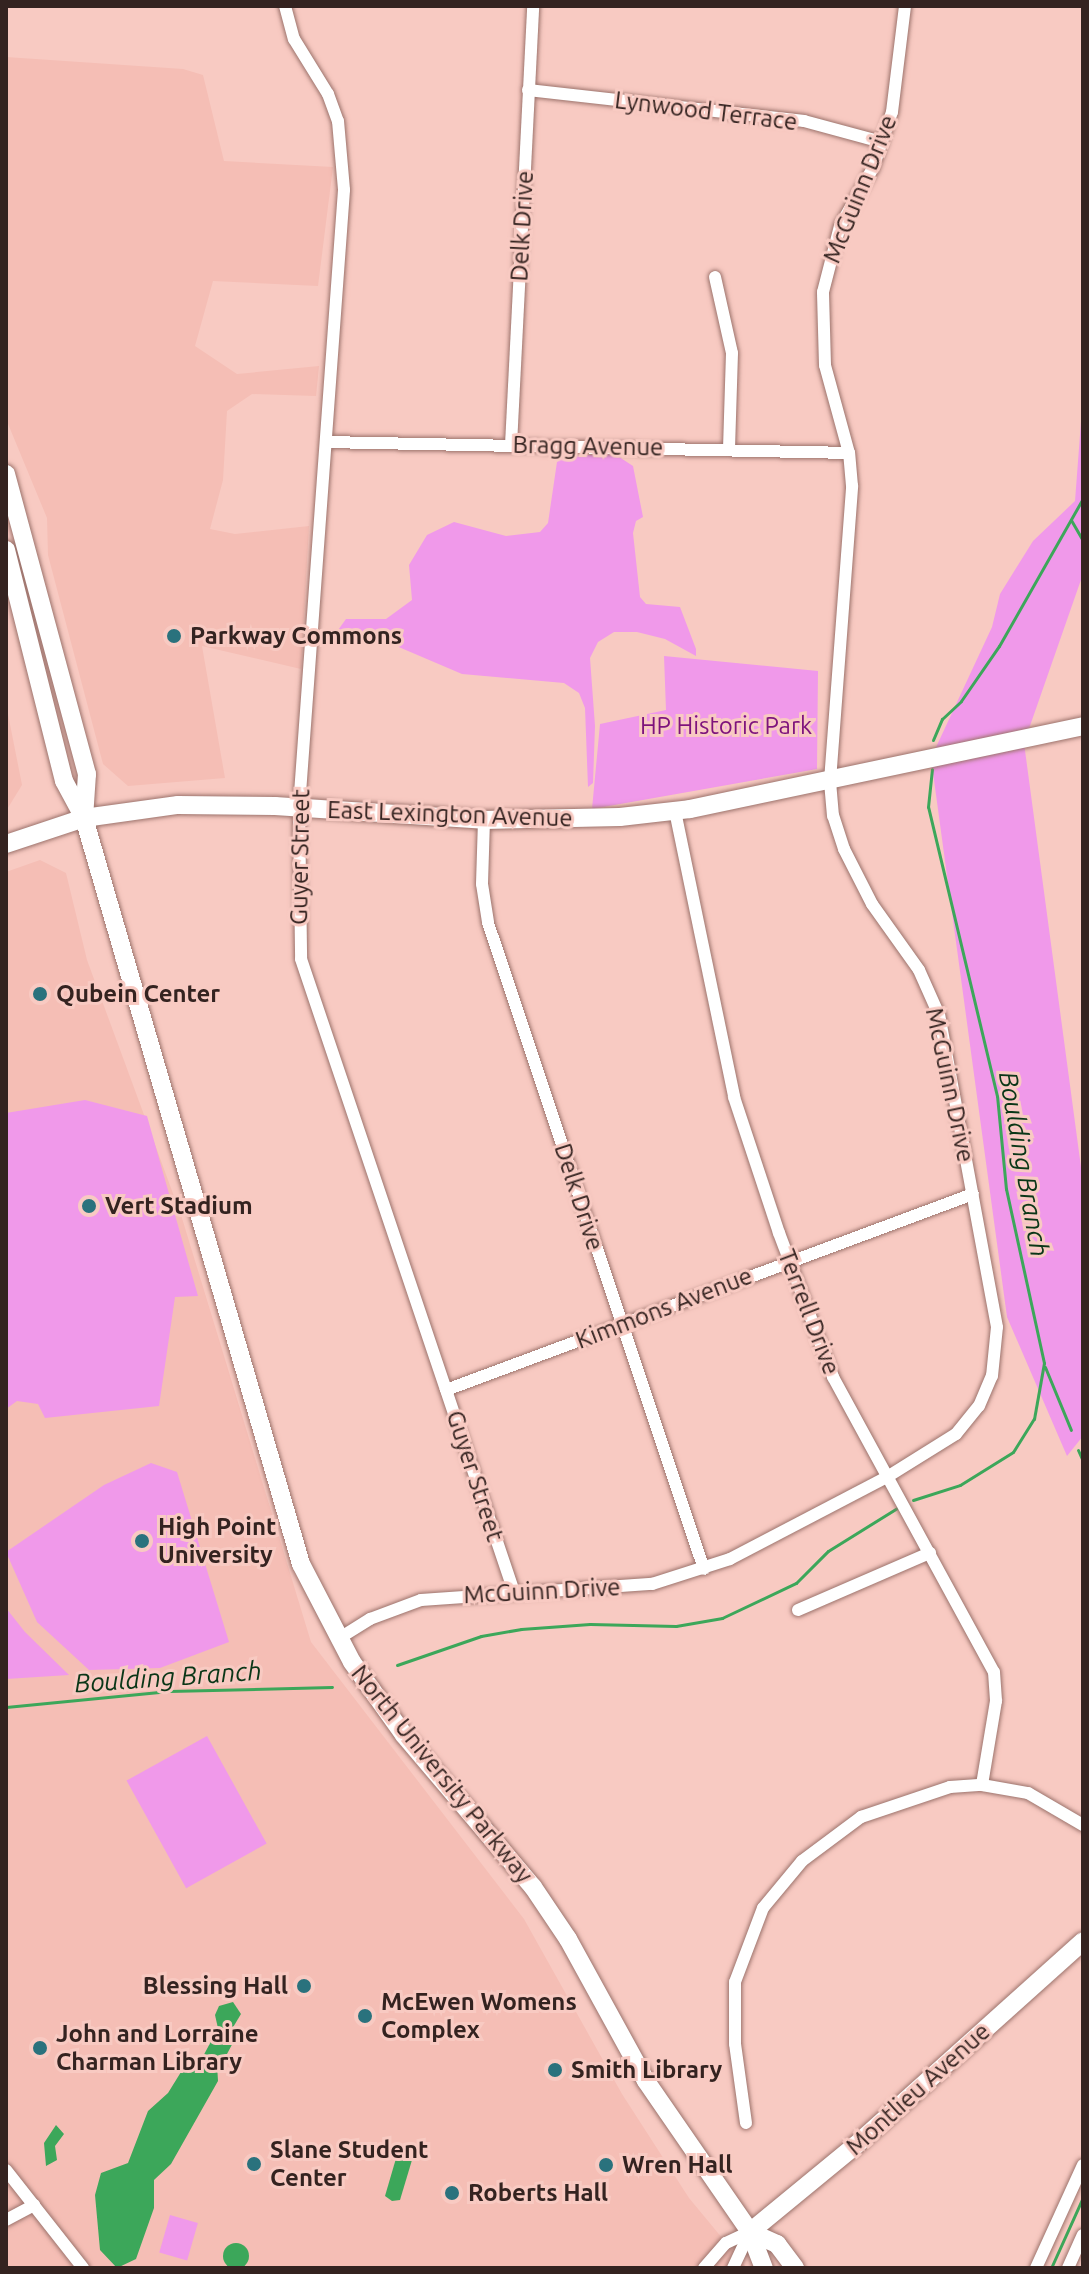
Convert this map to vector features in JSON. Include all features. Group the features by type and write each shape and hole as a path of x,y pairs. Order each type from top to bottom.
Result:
{"main road":[{"name":"North University Parkway","path":"6,474 87,774 84,818"},
{"name":"North University Parkway","path":"6,550 64,781 84,818 271,1473 301,1564 338,1639 404,1735 533,1887 568,1939 646,2081 750,2232 764,2268"},
{"name":"East Lexington Avenue","path":"6,844 84,818 178,805 299,807 484,820 675,811 1083,726"},
{"name":"Montlieu Avenue","path":"750,2232 856,2145 1083,1941"},
{"name":"North University Parkway","path":"750,2232 777,2244 795,2268"}],"street":[{"name":"Guyer Street","path":"285,6 294,39 328,94 343,156 299,807 301,959 514,1592"},
{"name":"Delk Drive","path":"511,445 533,6"},
{"name":"McGuinn Drive","path":"338,1639 370,1619 421,1600 514,1592 626,1588 704,1569 887,1477 956,1434 979,1406 992,1376 997,1327 939,1015 919,970 851,863 833,816 830,781 852,486 849,453 825,365 823,292 840,226 882,142 892,112 905,6"},
{"name":"Lynwood Terrace","path":"528,90 804,121 882,142"},
{"path":"715,277 732,353 729,449"},
{"name":"Bragg Avenue","path":"326,442 849,453"},
{"name":"Terrell Drive","path":"675,811 734,1097 789,1261 833,1377 994,1672 996,1701 982,1785"},
{"name":"Delk Drive","path":"484,820 482,884 488,923 704,1569"},
{"name":"Kimmons Avenue","path":"446,1390 973,1194"},
{"path":"798,1610 930,1553"},
{"path":"746,2123 735,2044 735,1982 763,1908 802,1861 861,1817 921,1793 982,1785 1028,1793 1083,1825"},
{"path":"1036,2268 1083,2165"},
{"path":"6,2170 83,2268"},
{"path":"6,2220 34,2205"},
{"path":"704,2268 726,2243 750,2232"},
{"path":"733,2268 750,2232"},
{"path":"1068,2268 1083,2235"}],"shaded area":[{"path":"6,57 183,69 203,75 224,161 333,167 318,286 213,281 195,346 237,374 319,366 316,396 252,394 227,411 223,480 210,529 235,534 309,526 301,669 202,646 225,778 128,786 103,764 48,555 47,518 6,419"},
{"path":"6,704 22,785 6,811"},
{"name":"High Point University","path":"40,860 66,873 87,960 182,1218 311,1642 524,1919 622,2094 689,2198 747,2268 6,2268 6,872"},
{"path":"233,2002 241,2014 226,2039 220,2037 215,2015 219,2006"},
{"path":"203,2055 217,2064 218,2081 171,2164 154,2180 154,2208 136,2259 117,2268 100,2250 95,2195 101,2173 128,2163 148,2111 168,2093 189,2059"},
{"path":"56,2125 64,2134 55,2146 57,2160 46,2166 44,2143"},
{"path":"397,2155 412,2160 400,2200 392,2201 385,2196"},
{"path":"236,2243 245,2247 249,2256 245,2265 236,2269 227,2265 223,2256 227,2247"}],"green space":[{"path":"1083,395 1083,574 1024,743 1083,1182 1083,1436 1067,1456 1007,1317 931,758 992,627 1000,594 1033,541 1075,501"},
{"path":"613,453 633,466 643,517 636,521 633,533 640,597 646,604 680,607 696,656 665,639 637,632 614,632 598,642 590,658 595,726 593,783 588,787 585,708 579,693 564,683 462,674 394,645 333,637 346,619 386,619 412,600 409,565 427,535 454,522 506,536 540,532 548,523 557,462 564,457"},
{"name":"HP Historic Park","path":"664,656 818,671 817,769 592,809 600,724 666,710"},
{"name":"Vert Stadium","path":"85,1100 147,1116 198,1296 175,1297 159,1406 45,1418 38,1404 17,1401 6,1409 6,1113"},
{"path":"151,1463 177,1472 229,1642 160,1668 89,1670 37,1622 6,1552 104,1485"},
{"path":"6,1608 25,1632 69,1675 6,1679"},
{"path":"207,1736 267,1844 186,1888 127,1781"},
{"path":"170,2215 198,2223 187,2260 159,2252"}],"waterway":[{"name":"Boulding Branch","path":"933,740 942,719 961,701 999,646 1083,498"},
{"path":"1071,520 1083,541"},
{"name":"Boulding Branch","path":"913,1500 960,1485 1013,1452 1034,1419 1044,1363 1006,1189 997,1096 928,807 932,769"},
{"path":"1045,1367 1071,1430"},
{"path":"1078,1450 1083,1461"},
{"name":"Boulding Branch","path":"397,1665 481,1636 521,1629 590,1624 676,1626 722,1618 796,1583 828,1551 897,1508"},
{"name":"Boulding Branch","path":"6,1707 169,1691 332,1687"},
{"path":"213,2059 224,2038"},
{"path":"1051,2268 1083,2197"}],"place":[{"name":"Parkway Commons","path":"174,636"},
{"name":"Qubein Center","path":"40,994"},
{"name":"Vert Stadium","path":"89,1206"},
{"name":"High Point University","path":"142,1541"},
{"name":"Blessing Hall","path":"304,1986"},
{"name":"McEwen Womens Complex","path":"365,2016"},
{"name":"John and Lorraine Charman Library","path":"40,2048"},
{"name":"Smith Library","path":"555,2070"},
{"name":"Slane Student Center","path":"254,2164"},
{"name":"Wren Hall","path":"606,2165"},
{"name":"Roberts Hall","path":"452,2193"}]}
